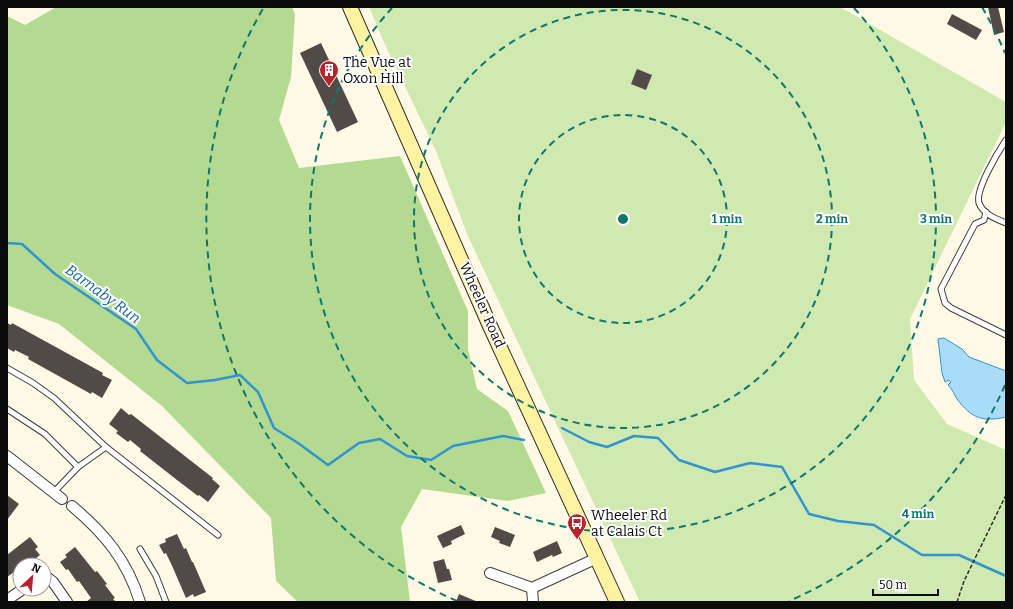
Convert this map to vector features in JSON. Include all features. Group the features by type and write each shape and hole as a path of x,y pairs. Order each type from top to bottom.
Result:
{"main road":[{"name":"Wheeler Road","path":"350,7 490,326 617,602"}],"street":[{"path":"7,456 58,496"},
{"path":"72,506 108,541 124,565 135,587 140,602"},
{"path":"490,573 532,588 596,558"},
{"path":"52,581 68,602"},
{"path":"532,588 533,602"}],"lane":[{"path":"1006,140 988,171 978,195 979,203 986,212 1006,223"},
{"path":"986,212 984,220 975,224 941,289 946,302 951,308 1006,334"},
{"path":"7,368 33,383 54,398 106,448 218,535"},
{"path":"7,409 45,434 78,467"},
{"path":"58,496 78,467 106,448"},
{"path":"140,549 156,576 166,602"}],"path":[{"path":"957,602 964,580 1006,496"}],"green space":[{"path":"56,7 292,7 295,14 291,77 279,120 299,168 400,156 468,311 468,349 477,389 508,411 546,493 508,501 422,489 401,527 410,602 298,602 276,581 271,518 162,406 59,324 7,305 7,16 25,25"},
{"path":"369,7 840,7 1006,102 1006,122 910,319 914,380 947,424 1006,450 1006,602 640,602 467,234 436,151 386,47"}],"water":[{"path":"944,338 962,349 969,357 1006,371 1006,417 984,419 973,415 962,406 948,385 951,382 949,380 945,382 942,373 938,339"}],"building":[{"path":"988,7 998,7 1004,32 994,35"},
{"path":"952,14 982,30 976,40 947,24"},
{"name":"The Vue at Oxon Hill","path":"321,43 358,122 337,132 300,53"},
{"path":"637,69 652,75 646,90 631,84"},
{"path":"7,323 11,325 12,323 103,373 102,375 112,380 102,398 92,392 91,394 28,359 29,357 7,348"},
{"path":"121,408 129,415 131,414 213,478 212,479 220,486 208,502 140,451 141,449 130,440 128,442 116,433 118,431 109,424"},
{"path":"7,495 19,504 7,520"},
{"path":"461,525 465,534 451,541 452,544 443,548 437,536"},
{"path":"495,527 515,535 510,547 499,543 500,541 491,537"},
{"path":"177,534 184,549 186,548 193,562 206,592 194,597 193,594 186,598 166,553 164,554 159,545 166,542 165,539"},
{"path":"30,537 38,547 35,549 40,555 37,557 12,557 12,574 7,577 7,555"},
{"path":"557,541 562,553 553,557 552,555 537,562 533,552"},
{"path":"75,547 95,572 97,571 107,584 105,585 115,598 113,599 116,602 86,602 91,598 79,581 77,582 68,569 66,570 60,562 67,557 65,555"},
{"path":"444,559 452,580 438,583 433,562"},
{"path":"459,594 478,602 456,602"}],"waterway":[{"name":"Barnaby Run","path":"7,243 22,244 55,274 136,329 157,360 187,383 215,380 240,375 258,392 274,428 328,465 359,443 380,439 407,456 431,460 453,446 503,436 524,440"},
{"name":"Barnaby Run","path":"562,428 589,442 607,447 634,436 658,438 679,460 715,472 750,463 782,467 809,514 838,521 874,525 922,555 959,555 1006,576"}],"place":[{"name":"The Vue at Oxon Hill","path":"329,87"},
{"name":"Wheeler Rd at Calais Ct","path":"577,540"}]}
